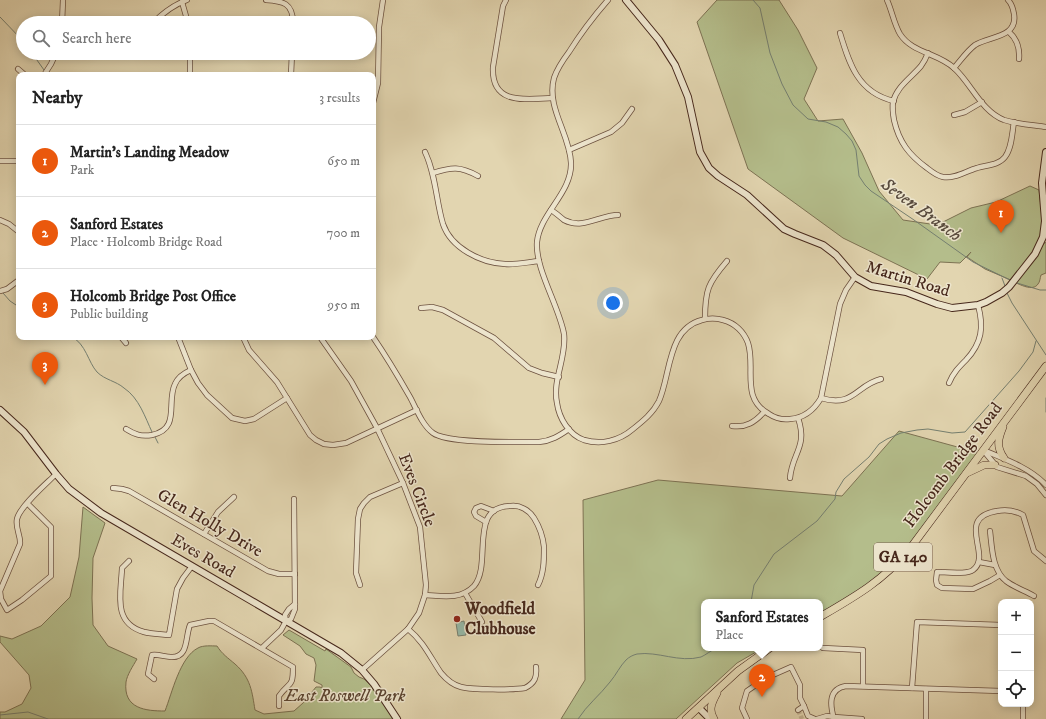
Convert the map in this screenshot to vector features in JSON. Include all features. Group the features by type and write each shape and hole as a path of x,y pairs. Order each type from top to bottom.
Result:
{"main road":[{"name":"Holcomb Bridge Road","path":"823,616 872,585 898,563 1046,366"},
{"path":"1004,458 1000,453 998,440 1005,420"},
{"path":"965,474 983,465 995,465"},
{"path":"686,719 738,671 766,651"},
{"path":"714,719 711,715 710,709 718,689"}],"street":[{"path":"62,16 63,0"},
{"path":"266,0 279,1 286,4 293,16"},
{"path":"376,91 378,83 378,33 383,0"},
{"path":"506,0 503,6 493,67 492,75 494,82 502,93 513,99 522,100 552,98"},
{"path":"608,0 589,21 560,65 553,81 552,98 569,150 571,164 569,179 543,223 538,236 537,248 539,261 564,333 564,351 558,377 556,402 563,420 571,433 577,437 592,441 613,441 628,433 648,417 658,402 663,390 675,344 679,336 690,325 705,319 727,321 737,327 744,335 750,349 752,392 756,403 764,412 780,419 798,418 812,410 821,398 840,304 846,290 856,277"},
{"name":"Martin Road","path":"626,0 659,40 675,65 688,97 700,152 709,168 718,176 747,195 784,229 817,242 828,249 856,277 871,286 906,292 944,306 960,308 978,305 994,298 1009,287 1035,254 1044,238 1045,203 1043,170 1046,152"},
{"path":"887,0 903,37 911,45 942,59 954,68 982,102 996,116 1004,120 1046,127"},
{"path":"954,68 967,52 975,46 1009,32 1015,18 1013,6 1008,0"},
{"path":"160,16 164,12 184,1 187,16"},
{"path":"1009,32 1018,43 1020,51 1019,58"},
{"path":"840,33 850,64 864,84 877,95 894,100"},
{"path":"928,53 921,66 899,88 894,100 893,112 896,128 904,147 917,161 935,174 943,177 954,177 973,169 995,164 1002,161 1009,151 1014,122"},
{"path":"46,72 53,60"},
{"path":"190,60 190,72"},
{"path":"291,72 292,60"},
{"path":"18,69 22,72"},
{"path":"954,115 966,112 982,102"},
{"path":"569,150 612,132 622,124 632,109"},
{"path":"425,152 433,173 444,225 458,246 483,259 497,263 514,264 539,261"},
{"path":"0,161 16,161"},
{"path":"433,173 447,168 457,168 467,170 478,176"},
{"path":"551,210 564,220 577,223 587,223 609,216 618,215"},
{"path":"0,220 9,224 16,230"},
{"path":"705,319 705,300 708,287 727,261"},
{"path":"0,292 16,282"},
{"path":"949,383 954,373 972,353 979,341 982,323 978,305"},
{"path":"421,308 432,307 443,310 494,338 529,368 558,377"},
{"path":"179,340 191,370 198,383 207,395 228,415 237,420 245,421 254,419 287,398"},
{"path":"244,340 249,350 272,375 310,435 324,444 333,445 346,443 417,410"},
{"name":"Eves Circle","path":"322,340 351,381 377,428 404,483 420,527 426,574 425,595 419,613 408,629 362,670"},
{"path":"375,340 390,362 423,420 432,432 453,440 539,442 556,438 569,429"},
{"path":"126,429 134,434 147,435 158,433 164,429 171,417 172,392 174,384 180,376 191,370"},
{"path":"821,398 834,400 847,399 873,381 881,379"},
{"name":"Eves Road","path":"0,410 24,432 69,489 91,507 341,653 362,670 374,684 398,719"},
{"path":"732,426 750,424 759,418 764,412"},
{"path":"790,478 801,442 801,430 798,418"},
{"path":"983,450 1004,458 1046,485"},
{"path":"983,450 997,467 1027,474 1046,495"},
{"path":"27,503 51,527 51,576 22,600 7,610 1,598 0,591 19,549 20,540 17,530 17,519 27,503 56,474"},
{"path":"360,585 356,574 358,519 360,509 370,497 404,483"},
{"name":"Glen Holly Drive","path":"113,488 129,491 268,571 279,574 295,574"},
{"path":"204,534 218,512 234,497"},
{"path":"262,648 281,630 286,621 291,619 294,612 294,499"},
{"path":"486,522 476,516 474,512 476,508 482,506 494,511"},
{"path":"425,595 451,597 465,593 475,585 480,575 483,530 486,522 494,511 504,506 517,506 527,511 535,520 542,536 544,545 543,571 538,585"},
{"path":"1000,575 973,589 942,588 937,585 936,580 937,572 968,573 977,567 979,562 975,534 978,521 983,515 1005,509 1023,515 1034,551 1046,561"},
{"path":"990,531 995,566 1000,575 1006,581 1034,596"},
{"path":"128,561 122,568 120,608 124,619 133,627 144,632 169,635 177,589 192,566"},
{"path":"979,562 995,566"},
{"path":"465,593 482,622"},
{"path":"154,679 148,674 152,655 172,657 180,655 186,648 189,628 193,624 214,621 293,667 293,679 290,686 279,696 279,706"},
{"path":"912,688 917,622 998,625"},
{"path":"408,629 423,643 445,677 461,687 471,689 525,688 531,686 535,680 537,674 536,667"},
{"path":"823,648 863,650 863,686"},
{"path":"747,719 742,708 747,692 766,678 791,667 800,685 800,698 804,706 806,718 816,719 826,716 834,718 862,718"},
{"path":"834,718 831,704 832,697 836,689 846,686 998,691"},
{"path":"926,689 926,719"},
{"path":"798,710 804,706"},
{"path":"1023,707 1023,719"},
{"path":"699,708 710,719"}],"green space":[{"path":"717,0 779,0 798,30 817,68 804,99 818,121 843,119 862,153 879,191 903,220 937,225 971,208 996,202 1030,186 1039,190 1042,218 1038,245 1013,281 985,269 967,257 971,252 960,263 940,262 927,279 843,238 748,169 697,22"},
{"path":"1046,242 1046,273 1041,275 1038,284 1030,287 1022,286 1014,282 1042,245"},
{"path":"899,431 983,454 881,582 823,611 823,599 701,599 701,651 758,651 737,663 676,719 561,719 585,680 583,500 658,480 842,496"},
{"name":"East Roswell Park","path":"83,507 105,523 93,558 93,625 108,646 137,659 130,670 126,682 126,691 128,698 137,707 165,711 177,676 186,659 200,647 217,646 223,654 240,669 248,680 255,710 264,714 294,711 303,703 316,687 322,688 322,685 314,681 316,665 314,658 306,654 300,646 283,635 289,630 325,651 326,649 351,667 354,673 364,679 371,686 394,719 0,719 0,712 5,712 22,704 31,688 29,675 0,642 0,636 12,639 41,626 70,597 79,557"}],"shaded area":[{"path":"464,621 466,635 458,636 456,623"}],"waterway":[{"name":"Seven Branch","path":"753,0 760,8 770,53 782,84 793,105 808,119 826,122 838,127 846,134 852,141 856,150 859,176 865,185 871,191 973,262 1012,281"},
{"path":"0,17 16,34"},
{"path":"37,60 44,70"},
{"name":"Seven Branch","path":"1002,278 1005,286"},
{"path":"1017,283 1040,290 1046,290"},
{"path":"3,293 16,305"},
{"name":"Seven Branch","path":"1007,293 1046,355"},
{"path":"77,340 81,344 97,372 103,377 121,386 134,397 138,402 152,432"},
{"path":"752,599 754,585 774,554 817,521 835,499 836,492 844,479 869,457 879,444 901,433 917,430 928,429 952,433 965,432 1019,371 1033,352 1036,341"},
{"path":"1046,398 1046,412"},
{"path":"155,437 158,443"},
{"path":"578,719 585,709 610,682 624,662 631,656 637,654 653,654 685,659 701,657 711,651"},
{"path":"0,715 28,712 48,719"}],"tunnel":[{"path":"798,710 802,719"}],"place":[{"name":"Martin's Landing Meadow","path":"1001,233"},
{"name":"Holcomb Bridge Post Office","path":"45,385"},
{"name":"Woodfield Clubhouse","path":"457,619"},
{"name":"Sanford Estates","path":"762,697"}]}
